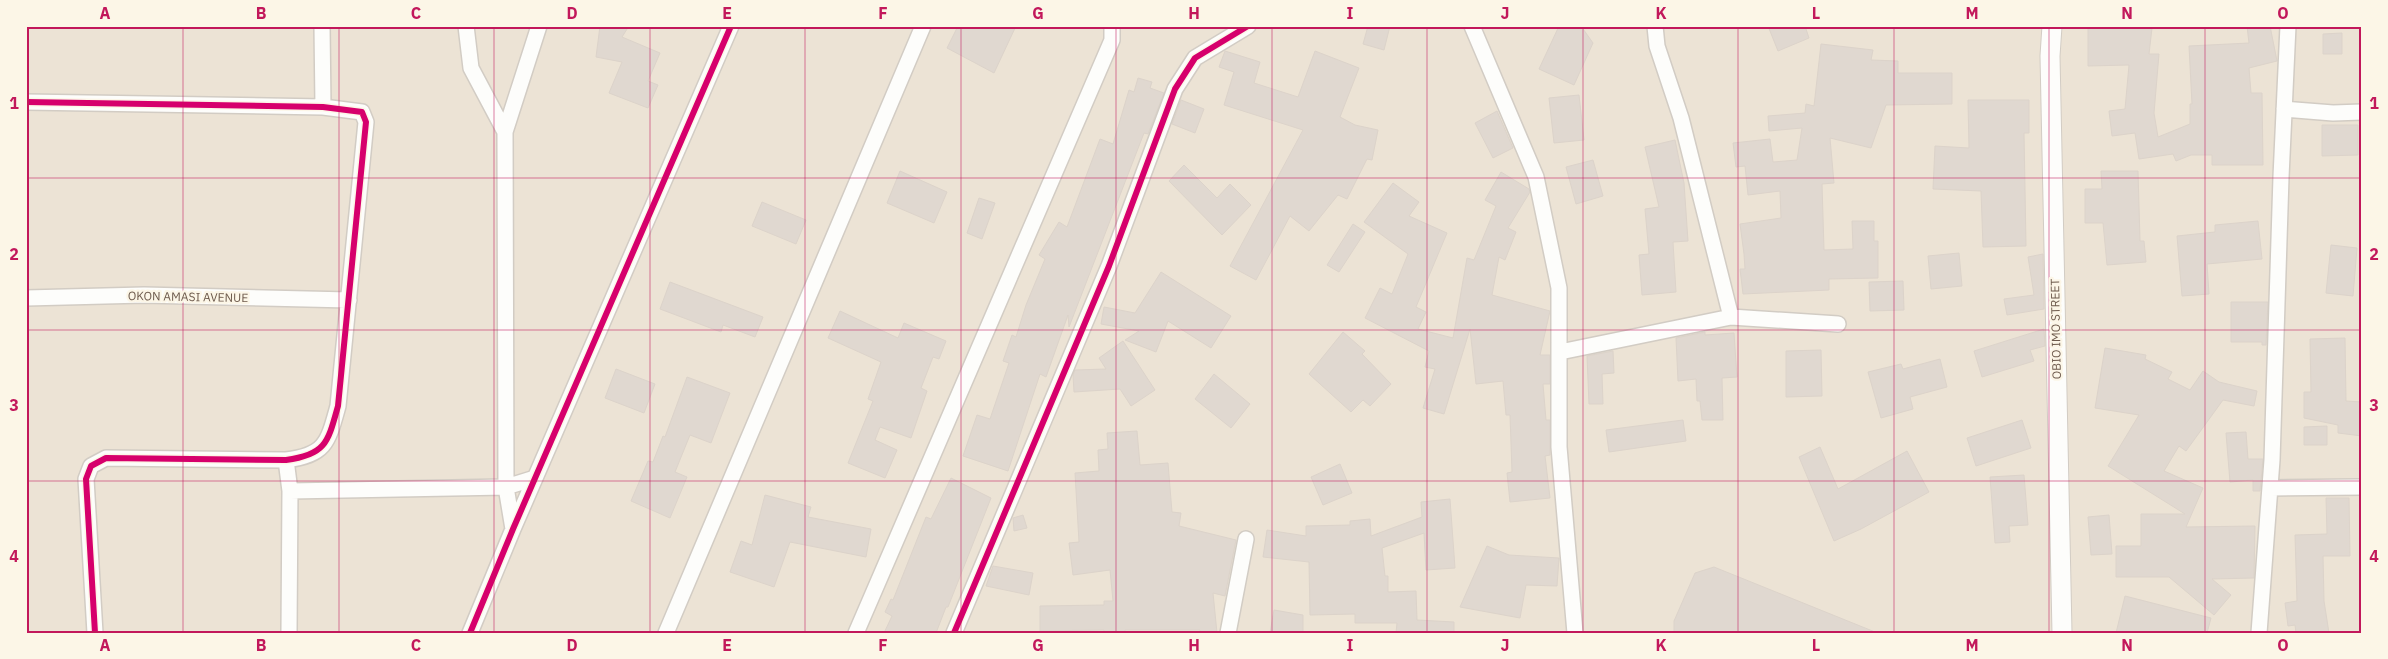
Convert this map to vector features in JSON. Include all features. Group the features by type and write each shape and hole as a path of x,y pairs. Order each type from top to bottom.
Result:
{"street":[{"path":"322,26 323,107"},
{"path":"466,26 471,68 505,132"},
{"path":"512,529 506,487 505,132 539,26"},
{"path":"470,633 512,529 731,26"},
{"path":"666,633 923,26"},
{"path":"856,633 1112,40 1112,26"},
{"path":"954,633 1109,266 1175,89 1195,58 1248,26"},
{"path":"1472,26 1536,178 1559,288 1559,446 1575,633"},
{"path":"1655,26 1657,46 1681,118 1731,317"},
{"name":"OBIO IMO STREET","path":"2052,26 2050,56 2062,633"},
{"path":"2259,633 2271,488 2288,26"},
{"path":"26,102 323,107 362,112 366,122 338,406 332,430 325,443 316,453 303,458 286,460 106,458 91,466 86,479 95,633"},
{"path":"2284,109 2333,113 2362,112"},
{"name":"OKON AMASI AVENUE","path":"26,298 144,295 349,300"},
{"path":"1560,352 1731,317 1838,324"},
{"path":"286,460 290,491 289,633"},
{"path":"290,491 506,487 534,478"},
{"path":"2271,488 2362,487"},
{"path":"1228,633 1246,539"}],"shaded area":[{"path":"26,26 2362,26 2362,633 26,633"}],"building":[{"path":"600,26 629,26 622,37 660,53 648,81 658,85 648,108 609,93 622,62 596,57"},
{"path":"958,26 1016,26 994,73 947,48"},
{"path":"1368,26 1390,26 1384,50 1363,44"},
{"path":"1559,26 1581,26 1593,43 1574,85 1539,69"},
{"path":"1768,26 1805,26 1809,38 1778,51"},
{"path":"2088,26 2152,28 2149,54 2159,54 2154,113 2158,137 2190,124 2190,104 2192,104 2189,46 2249,43 2247,26 2270,26 2277,61 2249,68 2251,93 2262,93 2263,165 2212,165 2212,155 2191,155 2176,161 2173,154 2139,159 2135,133 2112,136 2109,111 2125,109 2129,65 2088,66"},
{"path":"2342,33 2342,54 2323,54 2323,34"},
{"path":"1821,44 1873,50 1871,60 1898,61 1898,73 1952,73 1952,104 1886,105 1871,148 1830,138 1834,183 1822,184 1824,250 1853,249 1852,221 1874,221 1874,241 1878,241 1878,278 1829,279 1829,290 1743,294 1740,269 1745,269 1740,224 1781,218 1780,191 1748,195 1745,166 1736,167 1733,143 1770,139 1773,162 1797,160 1802,128 1769,131 1768,116 1805,113 1806,104 1814,106"},
{"path":"1225,51 1260,62 1254,83 1298,97 1315,51 1359,68 1340,117 1355,125 1378,130 1372,160 1367,159 1347,199 1338,195 1309,231 1290,216 1256,280 1230,266 1303,130 1224,105 1234,72 1219,67"},
{"path":"1138,78 1152,82 1150,88 1164,93 1148,134 1144,133 1069,327 1068,315 1046,377 1040,374 1008,471 963,456 977,415 990,419 1009,363 1003,361 1012,335 1016,337 1026,305 1045,259 1039,255 1059,222 1067,227 1100,139 1113,144 1129,90 1134,92"},
{"path":"1579,95 1584,140 1554,143 1549,98"},
{"path":"1181,100 1204,109 1195,133 1172,124"},
{"path":"1968,100 2029,100 2029,133 2024,133 2026,246 1983,247 1981,191 1933,189 1935,146 1969,148"},
{"path":"1497,111 1513,148 1493,158 1475,123"},
{"path":"2322,125 2358,125 2358,155 2322,156"},
{"path":"1675,140 1684,183 1688,241 1673,242 1676,292 1642,295 1639,255 1649,254 1645,209 1659,207 1645,147"},
{"path":"1593,160 1603,196 1576,204 1566,167"},
{"path":"1184,165 1217,198 1230,184 1251,205 1222,235 1169,181"},
{"path":"900,171 947,192 934,223 887,203"},
{"path":"2101,171 2138,171 2140,241 2144,241 2146,262 2107,265 2103,223 2085,223 2085,189 2102,189"},
{"path":"1501,172 1529,189 1530,192 1508,228 1516,232 1505,260 1499,257 1492,295 1550,311 1540,355 1550,355 1550,384 1543,384 1546,420 1550,420 1550,455 1545,456 1550,498 1510,502 1507,473 1512,472 1510,415 1506,415 1503,381 1476,384 1470,329 1444,414 1423,408 1435,369 1425,367 1429,351 1365,318 1380,288 1392,294 1408,254 1364,222 1393,183 1419,202 1409,216 1447,233 1416,307 1426,312 1418,329 1453,338 1467,258 1474,260 1496,206 1485,200"},
{"path":"979,198 995,203 982,239 967,233"},
{"path":"762,202 806,220 796,244 752,226"},
{"path":"2258,221 2262,259 2207,264 2209,294 2182,296 2177,236 2215,232 2215,225"},
{"path":"1353,224 1365,232 1339,272 1327,265"},
{"path":"2331,245 2357,248 2353,296 2326,293"},
{"path":"1959,253 1962,286 1931,289 1928,256"},
{"path":"2043,254 2044,309 2007,315 2004,299 2034,295 2028,257"},
{"path":"1161,272 1231,316 1211,348 1168,321 1156,352 1125,340 1139,331 1101,324 1104,307 1135,313"},
{"path":"1903,281 1904,310 1870,311 1869,282"},
{"path":"670,282 763,317 755,337 723,325 721,332 660,309"},
{"path":"2231,302 2268,302 2266,345 2262,345 2262,342 2231,342"},
{"path":"840,311 898,338 904,323 946,341 939,359 933,357 921,388 927,391 911,438 880,427 875,440 897,450 885,478 848,463 873,401 868,399 881,362 828,338"},
{"path":"2044,329 2045,346 2030,350 2034,361 1982,377 1974,351"},
{"path":"1343,332 1365,351 1362,354 1391,384 1370,406 1363,400 1351,412 1309,374"},
{"path":"1705,332 1705,335 1734,333 1737,377 1722,378 1723,420 1702,420 1700,401 1697,401 1696,379 1678,381 1676,338"},
{"path":"2345,338 2346,401 2362,402 2362,436 2338,433 2338,425 2304,418 2304,392 2311,392 2310,339"},
{"path":"1123,341 1155,390 1131,406 1120,389 1074,392 1073,375 1075,370 1106,369 1099,358"},
{"path":"2105,348 2146,355 2145,359 2172,372 2168,379 2190,390 2203,371 2219,382 2257,391 2254,406 2223,400 2186,451 2179,446 2164,471 2203,488 2186,527 2255,526 2254,578 2212,579 2231,595 2214,615 2169,577 2116,577 2116,546 2141,546 2141,514 2185,514 2108,466 2139,415 2095,408"},
{"path":"1821,350 1822,396 1786,397 1786,351"},
{"path":"1613,351 1614,373 1602,374 1603,404 1589,404 1587,356"},
{"path":"1940,359 1947,387 1910,397 1913,409 1881,418 1868,372 1901,364 1903,369"},
{"path":"616,369 655,384 644,413 605,398"},
{"path":"1214,374 1250,404 1231,428 1195,399"},
{"path":"687,377 730,393 711,443 690,435 675,472 687,477 670,518 631,501 648,461 653,462 663,436 665,437"},
{"path":"1683,420 1686,441 1609,452 1606,430"},
{"path":"2022,420 2031,448 1976,466 1967,438"},
{"path":"2327,426 2327,445 2304,445 2304,427"},
{"path":"1137,431 1140,465 1168,463 1172,512 1181,513 1179,526 1236,540 1225,596 1213,593 1217,633 1200,633 1200,630 1125,630 1125,633 1104,633 1104,630 1040,631 1040,606 1104,605 1104,601 1113,601 1110,570 1073,575 1069,543 1079,542 1075,473 1099,471 1098,450 1108,449 1107,433"},
{"path":"2246,432 2248,459 2263,459 2260,491 2253,491 2253,480 2230,482 2226,433"},
{"path":"1820,447 1838,489 1907,451 1929,492 1861,529 1834,541 1799,457"},
{"path":"1340,464 1352,493 1323,505 1311,477"},
{"path":"2024,475 2028,525 2009,526 2010,542 1995,543 1990,477"},
{"path":"951,478 991,498 948,607 946,607 936,633 884,633 892,616 885,612 891,599 893,600 926,517 931,519"},
{"path":"765,495 811,507 808,517 871,529 866,557 790,542 774,587 730,572 741,541 752,545"},
{"path":"2326,498 2349,498 2350,556 2323,556 2324,601 2329,633 2296,633 2295,625 2288,626 2285,603 2297,601 2295,535 2327,534"},
{"path":"1450,499 1455,568 1426,570 1424,533 1382,548 1385,576 1388,576 1388,592 1416,591 1417,620 1454,622 1454,633 1396,633 1397,623 1355,623 1355,614 1310,615 1309,562 1263,557 1267,530 1306,536 1306,526 1350,525 1350,521 1370,519 1371,536 1422,517 1421,502"},
{"path":"1023,515 1027,528 1014,531 1013,518"},
{"path":"2109,515 2112,554 2091,555 2088,517"},
{"path":"1487,546 1509,555 1559,558 1557,586 1526,585 1520,618 1460,607"},
{"path":"993,566 1033,573 1029,595 986,586"},
{"path":"1714,567 1875,633 1674,633 1674,621 1695,573"},
{"path":"2125,596 2211,618 2207,633 2116,633"},
{"path":"1274,610 1303,615 1303,633 1270,633"}],"cycle path":[{"path":"470,633 513,529 731,26"},
{"path":"954,633 1109,266 1175,89 1195,58 1248,26"},
{"path":"26,102 323,107 362,112 366,122 338,406 328,438 323,445 310,455 286,460 106,458 91,466 86,479 95,633"}]}
